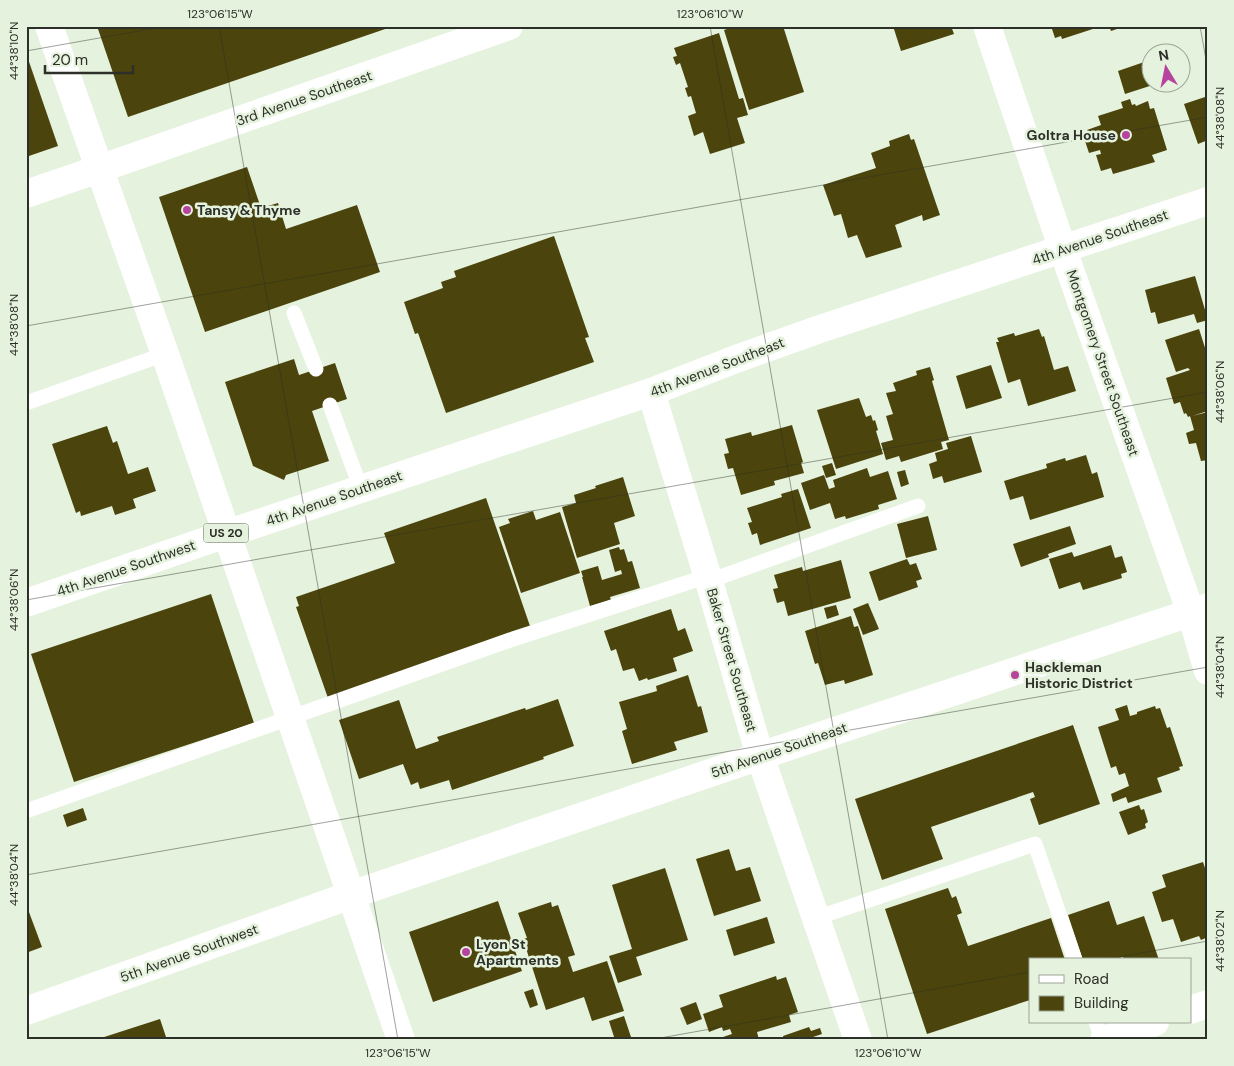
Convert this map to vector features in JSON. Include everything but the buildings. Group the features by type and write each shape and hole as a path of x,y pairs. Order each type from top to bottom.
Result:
{"main road":[{"name":"US 20","path":"49,26 401,1040"},
{"name":"3rd Avenue Southeast","path":"26,194 509,26"},
{"name":"Montgomery Street Southeast","path":"987,26 1063,250 1199,610 1208,671"},
{"name":"4th Avenue Southeast","path":"226,534 651,392 736,358 820,329 1208,201"},
{"name":"Baker Street Southeast","path":"651,392 709,578 760,756 858,1040"},
{"name":"4th Avenue Southwest","path":"26,603 226,534"},
{"name":"5th Avenue Southeast","path":"351,895 1199,610"},
{"name":"5th Avenue Southwest","path":"26,1011 351,895"},
{"path":"1192,1009 1208,1004"},
{"path":"1103,1040 1149,1024"}],"lane":[{"path":"294,313 316,369"},
{"path":"26,403 164,354"},
{"path":"330,405 361,489"},
{"path":"26,811 513,639 709,578 918,506"},
{"path":"816,918 1035,844 1074,958"},
{"path":"1097,1024 1103,1040"}],"place":[{"name":"Goltra House","path":"1126,135"},
{"name":"Tansy & Thyme","path":"187,210"},
{"name":"Hackleman Historic District","path":"1015,675"},
{"name":"Lyon St Apartments","path":"466,952"}]}
